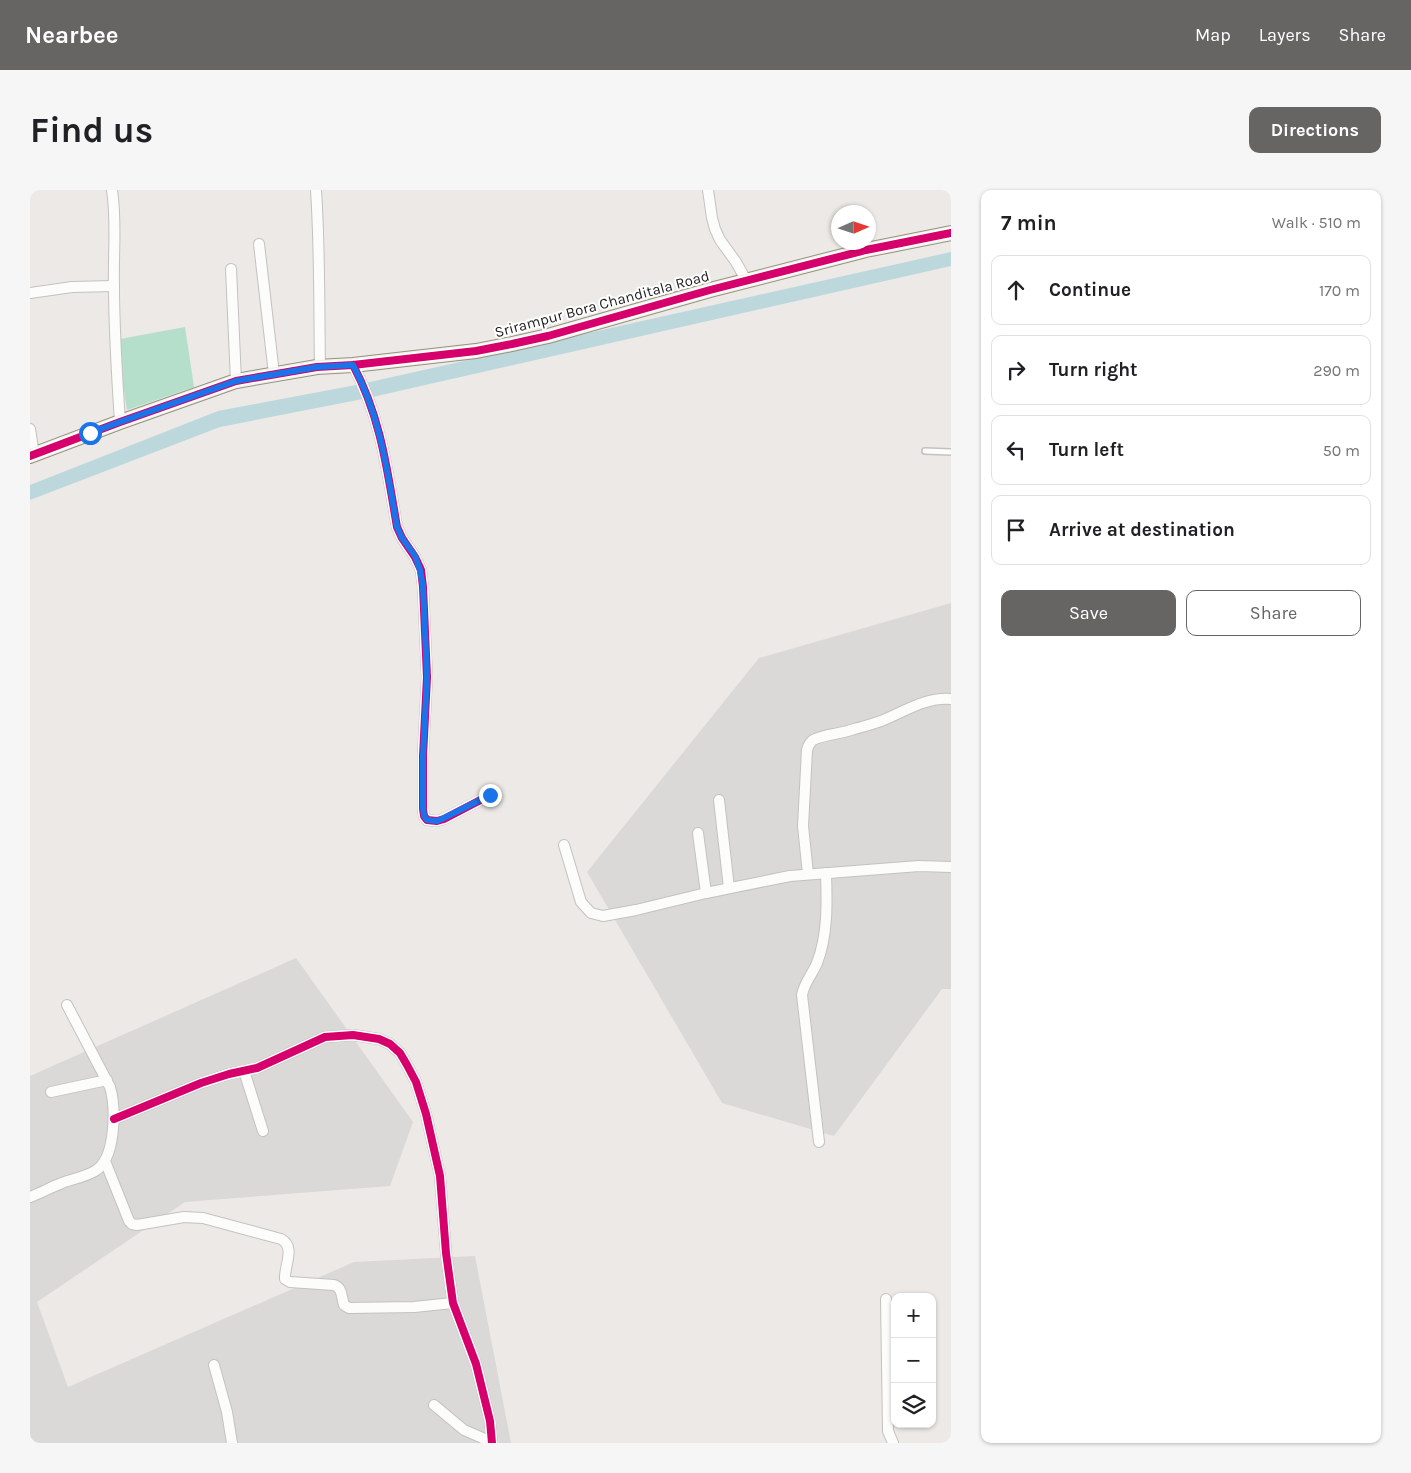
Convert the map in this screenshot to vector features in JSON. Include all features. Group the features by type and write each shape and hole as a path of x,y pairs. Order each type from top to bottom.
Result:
{"street":[{"path":"112,190 120,422"},
{"path":"316,190 320,256 320,367"},
{"path":"708,190 715,229 746,280"},
{"name":"Srirampur Bora Chanditala Road","path":"32,455 236,381 320,367 476,351 512,344 548,336 746,280 866,250 951,233"},
{"path":"259,244 274,374"},
{"path":"231,269 236,381"},
{"path":"30,293 72,287 114,286"},
{"path":"353,365 368,399 383,446 397,527 415,556 422,579 427,676 423,756 424,816 427,820 437,821 490,795"},
{"path":"30,428 32,455"},
{"path":"808,874 803,826 807,750 811,741 881,721 917,704 951,699"},
{"path":"718,800 729,888"},
{"path":"698,833 706,893"},
{"path":"564,845 581,902 596,916 636,910 729,888 808,874 920,866 951,867"},
{"path":"818,1142 802,995 805,982 817,964 822,943 827,898 826,873"},
{"path":"30,1197 62,1183 95,1172 105,1161 111,1142 114,1119 113,1096 107,1080 68,1005"},
{"path":"114,1119 201,1083 257,1068 325,1037 353,1035 378,1039 390,1044 400,1053 416,1082 426,1114 440,1176 448,1270 453,1303 476,1364 490,1421 492,1443"},
{"path":"244,1071 263,1131"},
{"path":"51,1092 107,1080"},
{"path":"105,1161 129,1221 132,1224 137,1225 184,1217 203,1218 281,1239 288,1248 285,1279 290,1282 334,1285 340,1289 344,1305 349,1308 414,1307 453,1303"},
{"path":"886,1299 888,1431 893,1443"},
{"path":"214,1365 227,1412 232,1443"},
{"path":"434,1405 464,1430 492,1443"}],"lane":[{"path":"925,451 951,452"}],"shaded area":[{"path":"951,603 951,989 942,989 834,1136 722,1103 587,872 759,658"},
{"path":"296,958 413,1122 390,1186 185,1202 37,1302 68,1387 354,1262 475,1256 511,1443 30,1443 30,1076"}],"green space":[{"path":"185,327 194,387 127,410 122,378 120,339"}],"water":[{"path":"951,252 951,266 368,398 220,427 30,500 30,485 218,411 361,384"}],"cycle path":[{"path":"30,456 236,381 317,367 353,365 476,351 512,344 548,336 710,290 866,250 951,233"},
{"path":"353,365 363,385 377,424 397,527 421,570 427,677 423,756 424,816 427,820 437,821 444,819 490,795"},
{"path":"114,1119 201,1083 257,1068 325,1037 353,1035 379,1039 390,1044 400,1053 416,1082 426,1114 440,1176 446,1253 453,1303 476,1364 490,1421 492,1443"}],"route":[{"path":"90,433 236,381 317,367 353,365 368,399 383,446 397,527 402,538 415,556 423,587 427,676 423,756 424,816 427,820 437,821 490,795"}]}
